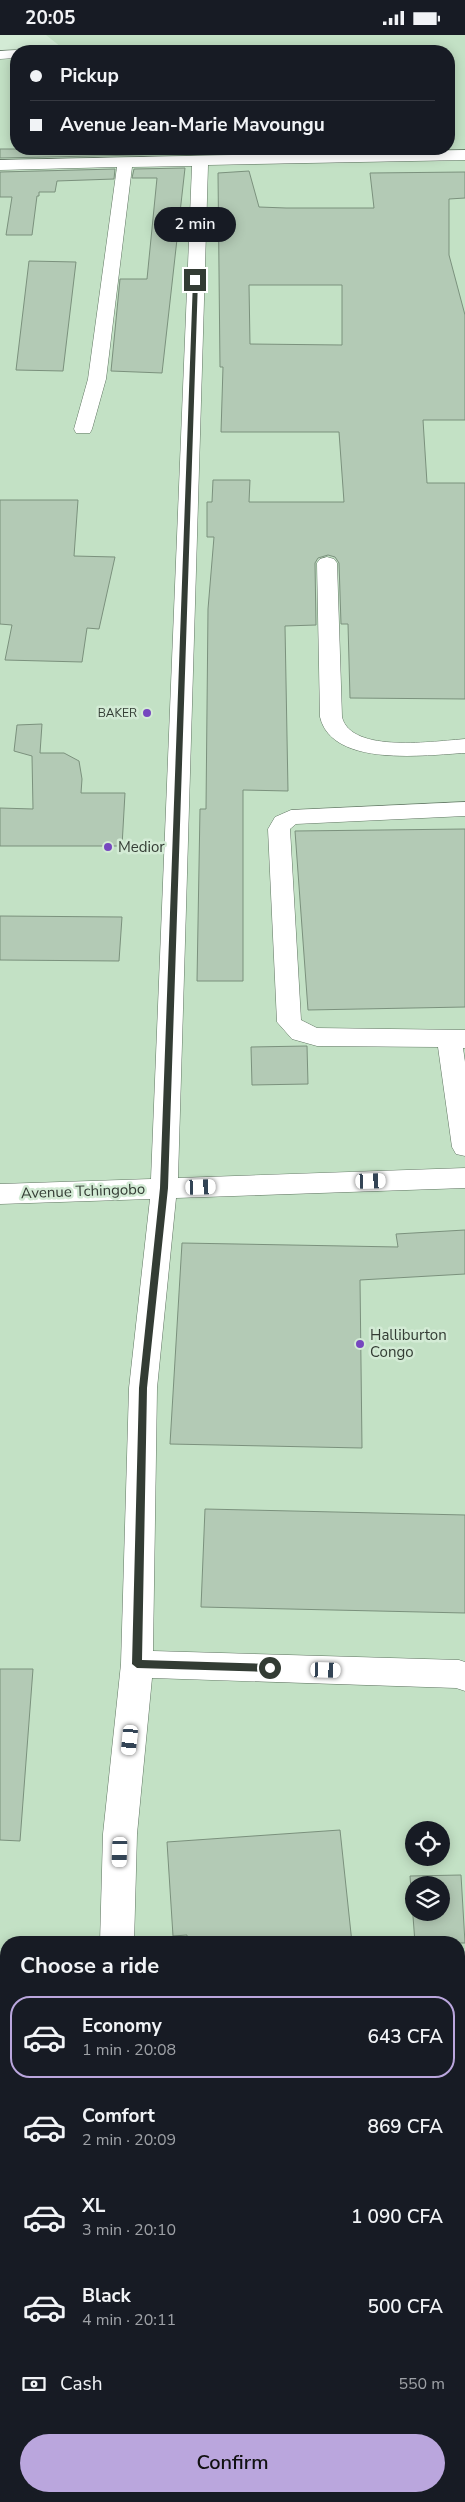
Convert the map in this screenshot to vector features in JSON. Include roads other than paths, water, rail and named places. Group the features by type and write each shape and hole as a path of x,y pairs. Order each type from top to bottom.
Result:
{"street":[{"path":"0,165 465,155"},
{"path":"117,1936 120,1834 137,1664 143,1388 164,1188 200,161"},
{"path":"83,429 97,379 125,163"},
{"path":"327,563 331,717 336,730 354,743 373,748 465,746"},
{"path":"465,809 290,817 283,822 279,829 289,1022 296,1031 317,1037 457,1040 465,1147"},
{"name":"Avenue Tchingobo","path":"0,1195 465,1178"},
{"path":"137,1664 459,1674 465,1677"}],"place":[{"name":"BAKER","path":"147,713"},
{"name":"Medior","path":"108,847"},
{"name":"Halliburton Congo","path":"360,1344"}]}
